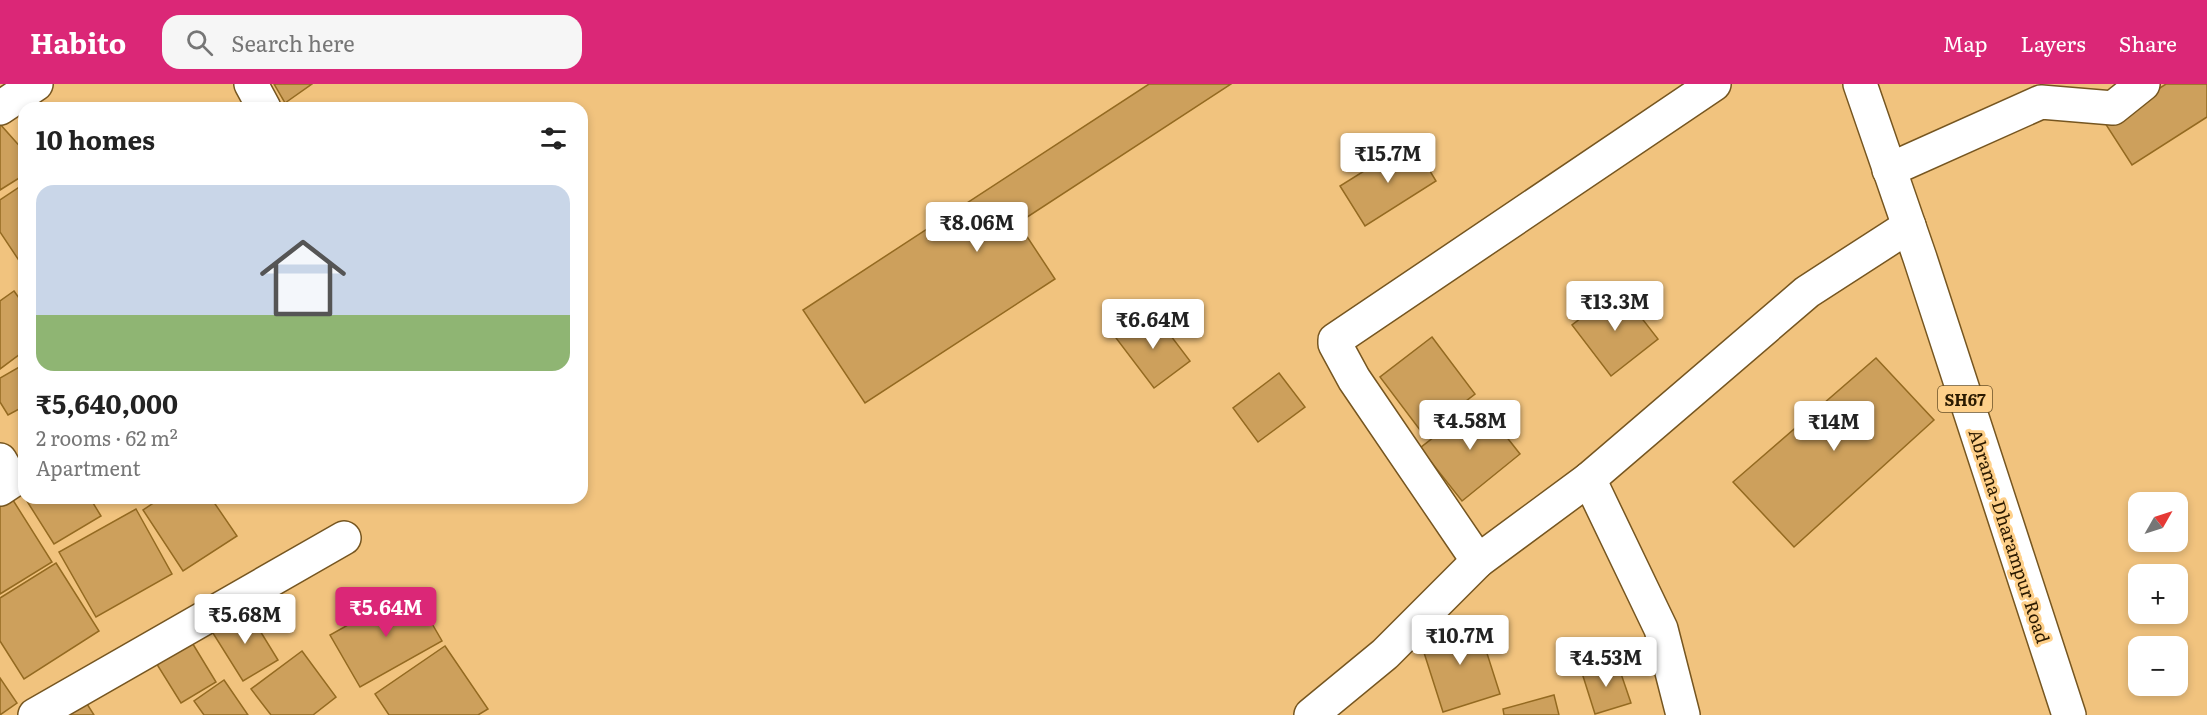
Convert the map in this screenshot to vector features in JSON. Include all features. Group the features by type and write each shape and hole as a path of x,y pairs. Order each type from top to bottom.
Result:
{"street":[{"path":"251,84 261,102"},
{"path":"1478,561 1354,379 1335,340 1714,84"},
{"name":"Abrama-Dharampur Road","path":"1860,84 1909,226 2069,715"},
{"path":"1889,170 2040,93 2113,108 2143,84"},
{"path":"1311,715 1385,654 1478,561 1589,479 1807,292 1909,226"},
{"path":"0,460 12,481 0,489"},
{"path":"1589,479 1661,629 1683,715"},
{"path":"35,715 344,538"}],"building":[{"path":"274,84 312,84 286,102"},
{"path":"1149,84 1231,84 1018,223 1055,279 865,403 803,310"},
{"path":"2166,84 2207,84 2207,117 2132,165 2105,123"},
{"path":"0,124 18,144 18,179 0,190"},
{"path":"1412,141 1436,181 1365,226 1340,186"},
{"path":"18,188 18,259 0,232 0,200"},
{"path":"1619,289 1658,339 1611,376 1572,325"},
{"path":"14,291 18,297 18,356 0,369 0,301"},
{"path":"1152,311 1190,361 1154,388 1116,338"},
{"path":"1432,337 1475,394 1423,434 1380,377"},
{"path":"1876,358 1934,420 1794,547 1733,482"},
{"path":"18,368 18,410 8,415 0,402 0,378"},
{"path":"1279,373 1305,407 1258,442 1233,408"},
{"path":"1479,402 1520,454 1462,501 1420,448"},
{"path":"11,497 52,562 0,594 0,503"},
{"path":"29,504 94,504 101,516 54,544"},
{"path":"152,504 215,504 237,536 183,571 143,510"},
{"path":"136,509 172,574 96,617 59,552"},
{"path":"56,563 99,631 24,679 0,641 0,598"},
{"path":"412,589 442,641 360,687 330,635"},
{"path":"246,608 278,660 243,681 211,630"},
{"path":"1476,619 1500,694 1443,712 1419,637"},
{"path":"188,636 216,682 181,703 153,658"},
{"path":"445,646 488,709 478,715 389,715 375,694"},
{"path":"302,651 336,697 313,715 271,715 251,689"},
{"path":"1617,662 1631,703 1595,714 1582,673"},
{"path":"0,678 17,703 0,715"},
{"path":"224,680 248,715 204,715 194,701"},
{"path":"1554,695 1559,715 1504,715 1503,709"},
{"path":"82,696 94,715 53,715"}]}
